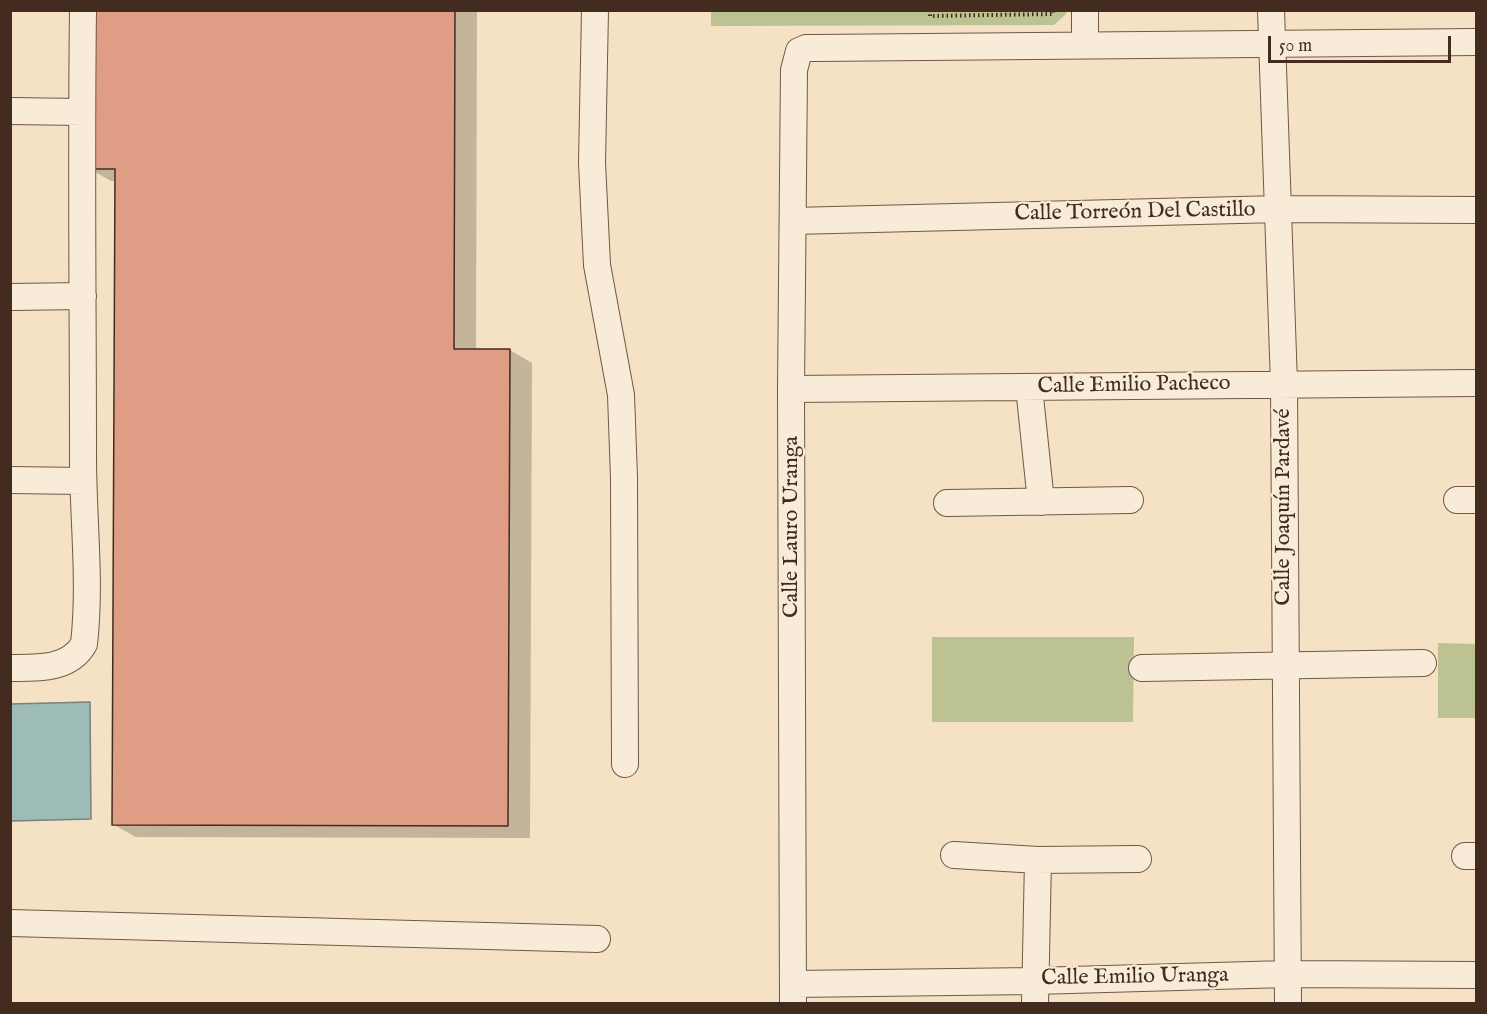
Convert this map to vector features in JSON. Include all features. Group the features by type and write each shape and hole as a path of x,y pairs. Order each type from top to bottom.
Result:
{"street":[{"path":"10,668 58,665 79,654 84,644 86,579 83,481 81,112 83,10"},
{"path":"595,10 592,163 597,265 621,395 624,478 625,764"},
{"path":"1085,10 1085,45 1476,42"},
{"name":"Calle Joaquín Pardavé","path":"1271,10 1284,384 1288,1004"},
{"name":"Calle Lauro Uranga","path":"793,994 791,388 794,70 800,51 806,48 1085,45"},
{"path":"10,111 81,112"},
{"name":"Calle Torreón Del Castillo","path":"793,221 1279,209 1476,210"},
{"path":"10,297 83,296"},
{"name":"Calle Emilio Pacheco","path":"791,388 1476,383"},
{"path":"1029,387 1041,502"},
{"path":"10,480 83,481"},
{"path":"947,503 1130,500"},
{"path":"1142,668 1423,663"},
{"path":"954,855 1038,860 1138,859"},
{"path":"1035,992 1038,860"},
{"path":"10,923 597,939"},
{"name":"Calle Emilio Uranga","path":"793,994 1035,992 1287,974 1476,975"}],"path":[{"path":"930,10 930,16 1053,14 1053,10"}],"green space":[{"path":"711,10 1066,10 1066,14 1054,25 711,26"},
{"path":"932,637 1134,637 1133,722 932,722"},
{"path":"1438,643 1476,644 1476,718 1438,718"}],"water":[{"path":"90,702 91,819 11,821 11,704"}],"building":[{"path":"88,10 455,10 454,349 510,349 508,826 112,825 115,169 87,169"}]}
